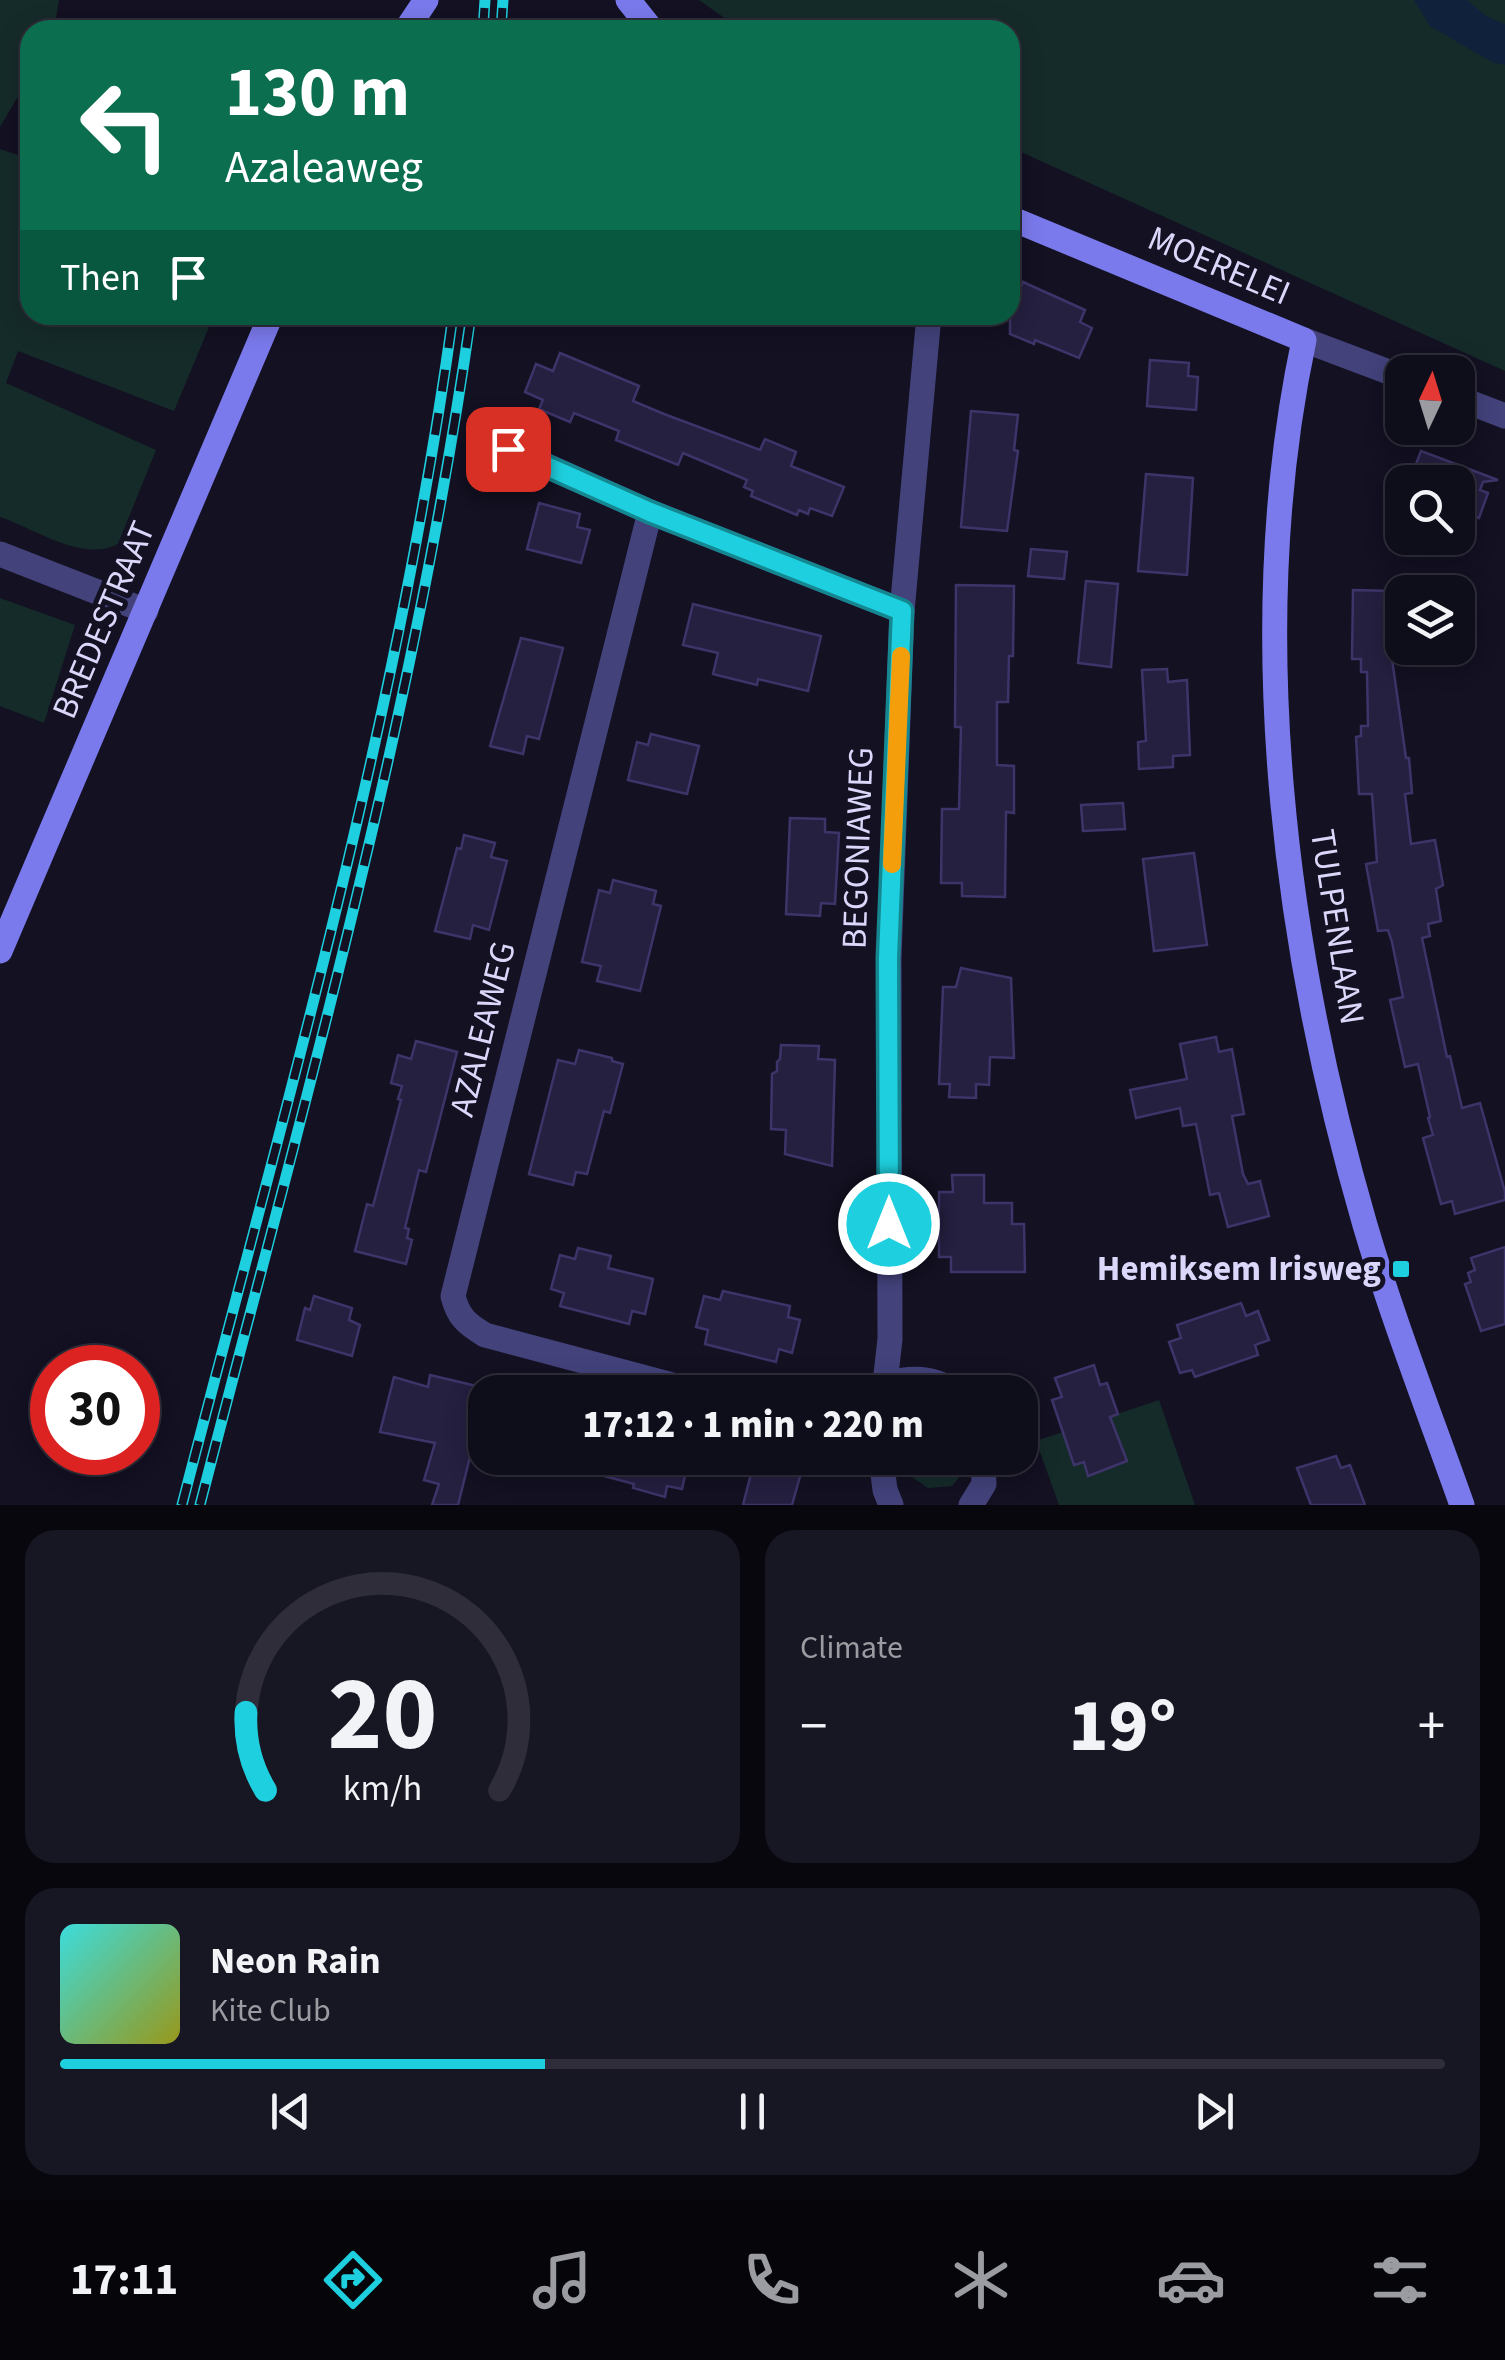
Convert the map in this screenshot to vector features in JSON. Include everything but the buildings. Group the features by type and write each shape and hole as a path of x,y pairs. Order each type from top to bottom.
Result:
{"street":[{"path":"628,0 644,20"},
{"name":"MOERELEI","path":"1020,222 1385,371"},
{"name":"BREDESTRAAT","path":"0,951 266,325"},
{"name":"BEGONIAWEG","path":"886,1375 890,1339 888,958 902,611 927,325"},
{"name":"TULPENLAAN","path":"1304,340 1288,417 1277,569 1282,787 1302,963 1368,1234 1462,1505"},
{"path":"1475,405 1505,416"},
{"path":"508,449 650,512 902,611"},
{"name":"AZALEAWEG","path":"636,1375 485,1335 466,1323 457,1312 453,1296 650,512"},
{"path":"0,554 146,611"},
{"path":"884,1475 892,1505"},
{"path":"971,1505 984,1484 983,1475"}],"green space":[{"path":"0,0 59,0 56,20 20,20 20,93 0,127"},
{"path":"699,0 1505,0 1505,371 1020,152 1020,20 730,20"},
{"path":"0,149 20,156 20,325 210,325 174,411 18,351 6,383 156,450 118,544 104,549 74,547 0,517"},
{"path":"0,598 75,625 44,723 0,706"},
{"path":"1159,1400 1195,1505 1059,1505 1038,1440"},
{"path":"961,1475 952,1486 928,1488 912,1477"}],"water":[{"path":"1414,0 1467,0 1486,16 1505,24 1505,65 1492,62 1430,26"}],"railway":[{"path":"484,20 485,0"},
{"path":"502,20 503,0"},
{"path":"182,1505 298,1062 370,765 430,466 451,325"},
{"path":"200,1505 316,1062 387,765 419,616 469,325"}],"slow traffic":[{"path":"892,864 901,656"}],"place":[{"name":"Hemiksem Irisweg","path":"1401,1269"}],"route":[{"path":"508,449 650,512 902,611 888,958 889,1224"}]}
